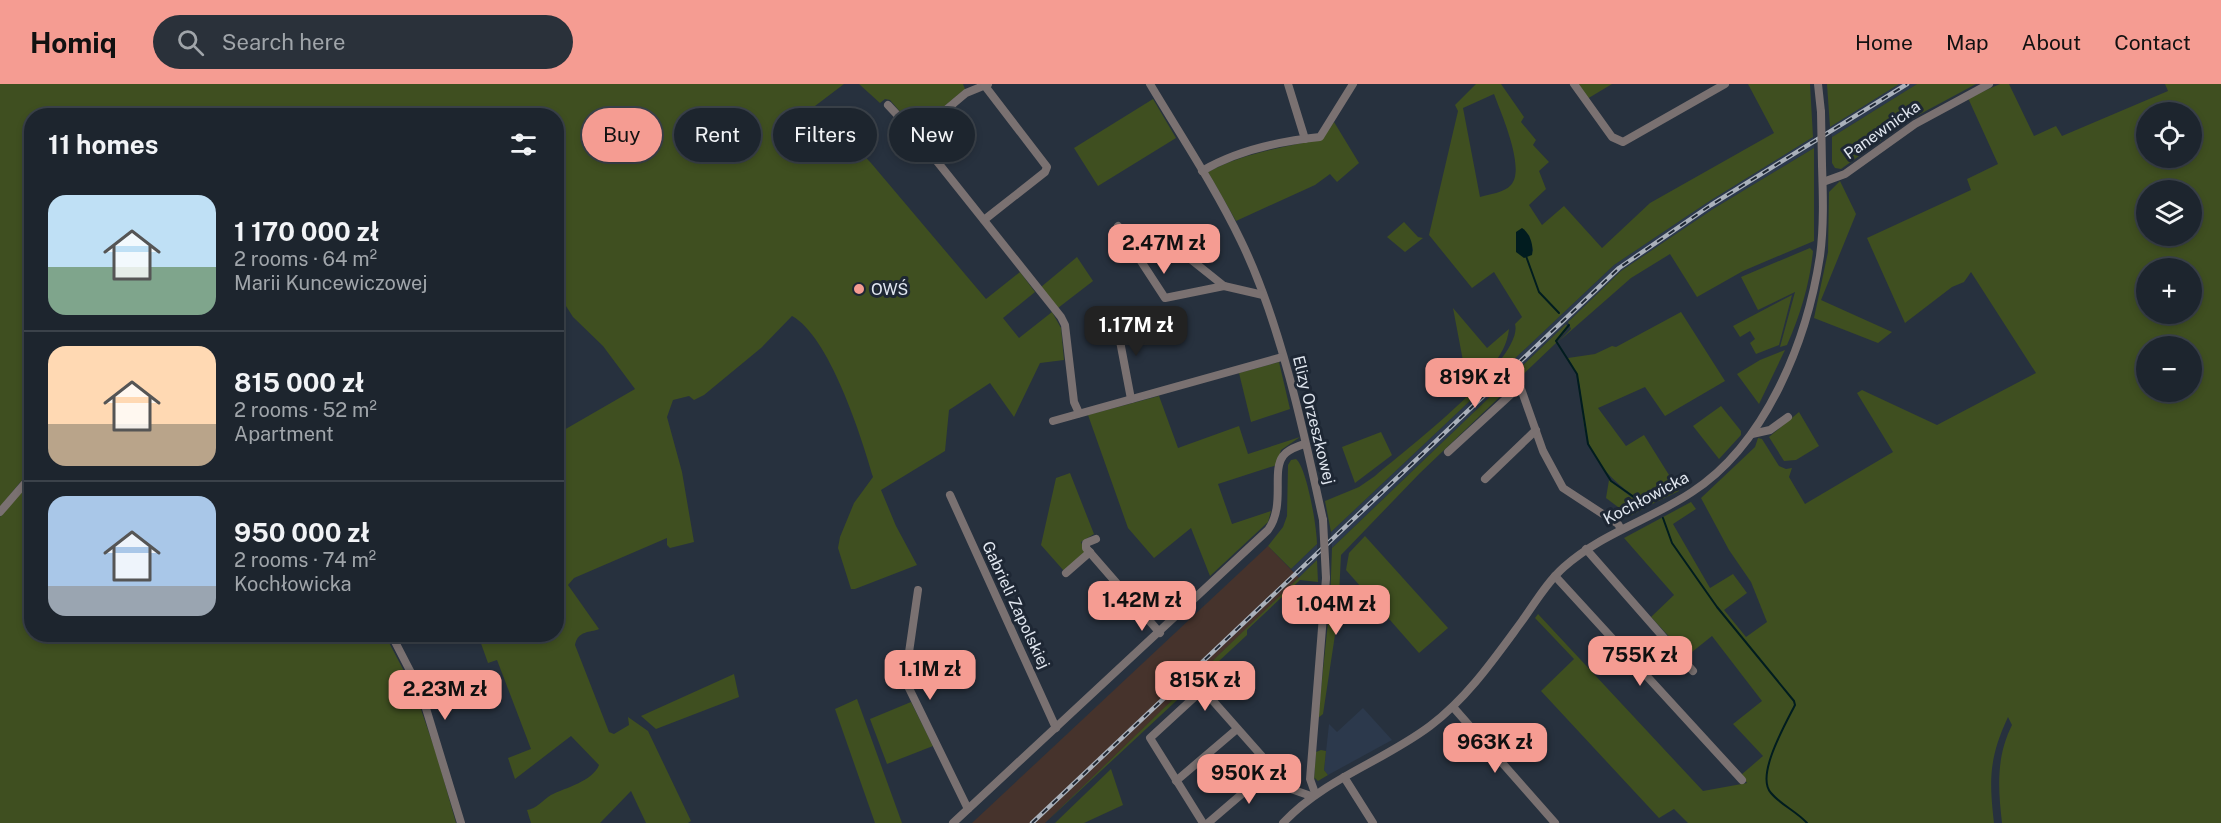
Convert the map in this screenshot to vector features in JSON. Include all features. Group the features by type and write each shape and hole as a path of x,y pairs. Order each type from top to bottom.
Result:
{"street":[{"name":"Elizy Orzeszkowej","path":"1150,84 1242,242 1263,295 1282,357 1323,520 1326,578 1310,779 1313,795"},
{"path":"1288,84 1305,139"},
{"path":"1202,171 1216,163 1320,137 1353,84"},
{"path":"1574,84 1612,137 1623,142 1725,84"},
{"name":"Kochłowicka","path":"1283,823 1313,795 1413,738 1453,707 1486,669 1555,576 1586,549 1698,489 1728,463 1752,435 1776,392 1809,308 1821,247 1823,182 1818,84"},
{"name":"Panewnicka","path":"1823,182 1845,174 1915,124 1989,84"},
{"path":"948,108 966,93 986,85 1047,167 1045,172 984,220"},
{"path":"888,105 891,108"},
{"path":"938,162 1061,317 1065,325 1074,402 1079,413"},
{"path":"1118,226 1165,298 1224,286 1263,295"},
{"path":"1169,242 1224,286"},
{"path":"1116,320 1131,399"},
{"path":"1053,421 1282,357"},
{"path":"1448,452 1520,386 1536,430 1563,488 1618,524 1621,529"},
{"path":"1752,435 1770,430 1788,417"},
{"path":"1485,479 1536,430"},
{"path":"952,823 1160,633 1268,530 1278,512 1280,461 1289,450 1304,444"},
{"path":"0,512 24,484"},
{"name":"Gabrieli Zapolskiej","path":"950,495 1056,728"},
{"path":"1096,539 1085,545 1089,552 1160,633"},
{"path":"1586,549 1693,671"},
{"path":"1066,573 1089,552"},
{"path":"1555,576 1742,780"},
{"path":"918,590 905,680 968,808"},
{"path":"1095,612 1099,613 1123,591"},
{"path":"395,642 421,692 461,823"},
{"path":"1203,823 1150,738 1200,692 1206,693 1291,789 1313,795"},
{"path":"1453,707 1555,823"},
{"path":"1176,781 1237,729"},
{"path":"1209,823 1272,768"},
{"path":"1344,777 1373,823"}],"shaded area":[{"path":"1899,84 1917,84 1832,137 1830,127"},
{"path":"1813,137 1814,148 1713,209 1621,271 1332,548 1331,532 1614,265 1708,202"},
{"path":"1522,228 1531,240 1532,248 1532,255 1524,258 1516,252 1516,232"},
{"path":"1317,544 1317,560 1299,578 1291,569"},
{"path":"1268,546 1299,578 1045,823 972,823"},
{"path":"1363,708 1392,740 1328,775 1324,770 1329,724 1337,732"}],"green space":[{"path":"0,84 844,84 815,106 817,108 773,108 773,162 870,162 986,299 1020,272 1035,292 1003,318 1019,338 1052,312 1061,328 1064,360 1040,363 1014,417 990,383 949,410 945,451 881,490 896,526 917,565 855,589 851,589 838,548 840,537 854,503 873,477 842,388 819,344 806,327 792,316 761,348 704,395 694,400 689,396 673,400 667,417 682,472 694,542 670,548 667,545 667,538 574,578 568,585 599,629 582,634 575,645 609,732 614,734 629,725 628,717 648,731 691,821 688,823 646,823 631,791 600,823 531,823 527,810 551,795 585,780 596,771 599,765 571,736 515,779 508,758 531,749 497,660 488,663 480,642 564,642 564,430 635,389 603,346 573,317 564,303 564,108 24,108 24,478 0,507"},
{"path":"859,84 963,84 965,89 942,108 897,108 890,100 885,99 880,103"},
{"path":"1476,84 1501,84 1524,117 1521,122 1536,140 1533,145 1549,162 1539,171 1546,189 1529,205 1542,225 1564,206 1602,248 1650,203 1774,133 1748,84 1810,84 1813,137 1708,202 1614,265 1331,532 1325,501 1359,487 1375,476 1459,404 1501,359 1513,340 1515,324 1522,317 1494,272 1472,288 1429,235 1458,111 1455,105","holes":["1494,94 1511,141 1516,167 1515,177 1511,185 1504,190 1480,197 1463,108","1516,232 1529,235 1533,251 1526,256 1516,248"]},
{"path":"1577,84 1612,84 1587,99"},
{"path":"1827,84 1899,84 1830,127"},
{"path":"1917,84 1976,84 1909,120 1841,169 1835,168 1832,163 1832,137"},
{"path":"2000,84 2009,84 2034,136 2056,126 2062,136 2136,105 2136,168 2202,168 2202,102 2142,102 2168,91 2165,84 2221,84 2221,823 2002,823 2000,773 2003,749 2012,725 2008,717 1997,745 1992,769 1991,794 1994,823 1688,823 1674,809 1659,818 1541,691 1574,659 1535,618 1538,614 1703,791 1747,783 1741,775 1763,756 1733,724 1762,701 1712,636 1687,656 1651,617 1674,595 1624,538 1691,502 1696,509 1673,524 1710,588 1733,574 1747,593 1724,610 1746,637 1767,622 1751,582 1729,550 1701,498 1755,447 1758,438 1762,439 1779,466 1786,469 1792,468 1789,477 1805,504 1893,452 1857,393 1862,390 1937,425 2036,373 1971,272 1964,282 1952,287 1905,323 1867,238 1971,190 1967,179 1998,164 1968,98"},
{"path":"1153,99 1176,138 1098,186 1074,148"},
{"path":"1334,122 1359,163 1337,182 1330,174 1315,185 1236,221 1208,172 1249,155 1322,139"},
{"path":"1814,148 1814,241 1743,271 1697,297 1670,254 1631,278 1558,342 1571,329 1568,322 1621,271 1713,209"},
{"path":"1840,181 1856,214 1821,300 1892,332 1878,343 1814,318 1828,252 1829,192"},
{"path":"1404,222 1418,237 1423,238 1405,252 1387,237"},
{"path":"1810,248 1813,251 1812,263 1804,299 1787,345 1780,347 1795,292 1758,310 1741,277"},
{"path":"1077,257 1093,281 1058,308 1041,287"},
{"path":"1792,295 1779,345 1756,354 1750,343 1755,339 1750,331 1740,337 1733,326"},
{"path":"1453,308 1487,348 1509,329 1498,358 1484,375 1461,396 1467,382"},
{"path":"1681,312 1725,381 1665,416 1645,387 1598,408 1626,446 1644,435 1679,491 1648,506 1629,493 1604,469 1591,449 1584,427 1578,378 1568,358 1595,354 1612,346 1616,347"},
{"path":"1566,324 1568,328 1556,343 1420,473 1341,555 1338,615 1323,714 1318,718 1330,603 1332,548"},
{"path":"1785,350 1759,404 1737,374 1760,360"},
{"path":"1279,362 1290,409 1251,422 1239,373"},
{"path":"1159,396 1178,448 1239,426 1248,454 1300,437 1281,450 1277,465 1218,484 1232,524 1271,511 1268,522 1210,576 1191,528 1154,558 1128,528 1088,415"},
{"path":"1721,406 1741,431 1741,435 1719,459 1693,426"},
{"path":"1799,412 1819,446 1796,460 1784,461 1769,437"},
{"path":"1381,432 1392,455 1355,483 1342,447"},
{"path":"1296,459 1307,486 1317,544 1291,569 1268,546 1283,527 1287,516 1288,465 1291,460"},
{"path":"1070,473 1094,534 1081,542 1085,552 1064,571 1041,545 1056,478"},
{"path":"1609,480 1643,506 1643,509 1630,516 1606,498"},
{"path":"24,488 24,642 389,642 415,692 437,756 456,823 0,823 0,517"},
{"path":"1365,536 1448,628 1419,653 1346,570 1349,553"},
{"path":"1317,560 1318,582 1300,580 1247,630 1247,635 1045,823"},
{"path":"734,674 739,697 656,729 641,716"},
{"path":"857,699 902,823 875,823 835,709"},
{"path":"911,702 933,746 887,764 870,719"},
{"path":"1326,751 1324,770 1328,775 1318,781 1315,778 1314,780 1316,752"},
{"path":"1111,769 1123,805 1084,823 1055,823"}],"waterway":[{"path":"1526,256 1539,292 1559,313"},
{"path":"1569,325 1556,341 1577,374 1588,444 1611,481 1644,504"},
{"path":"1663,518 1672,543 1717,607 1794,701 1795,705 1769,762 1767,785 1775,797 1807,823"}],"railway":[{"path":"1032,823 1619,268 1711,205 1907,84"}],"place":[{"name":"OWŚ","path":"859,289"}]}
